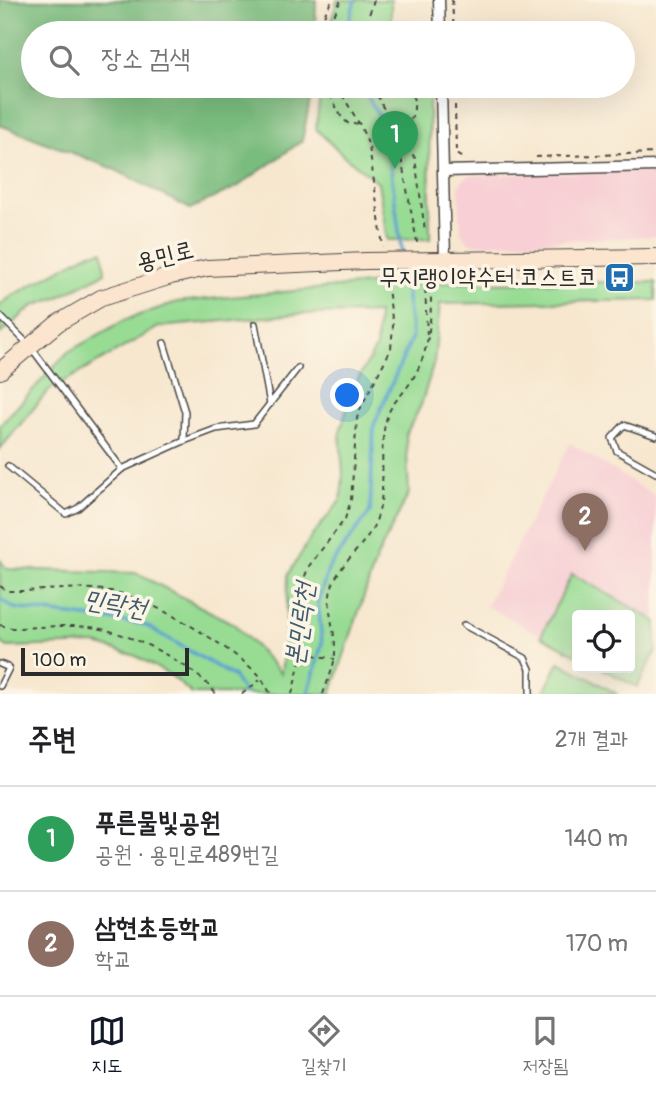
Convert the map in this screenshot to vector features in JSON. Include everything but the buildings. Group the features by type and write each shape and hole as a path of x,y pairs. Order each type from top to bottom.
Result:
{"street":[{"path":"439,0 440,21"},
{"path":"441,98 445,259 656,257"},
{"path":"444,171 656,166"},
{"name":"용민로","path":"0,371 58,323 101,298 171,275 207,268 445,259"}],"lane":[{"path":"0,316 30,346 122,469"},
{"path":"256,324 270,404"},
{"path":"164,343 185,412 184,441"},
{"path":"8,466 66,513 78,508 122,469 216,429 254,424 298,368"},
{"path":"656,436 624,425 612,438 617,452 656,473"},
{"path":"464,625 525,658 530,669 530,694"},
{"path":"0,664 9,668 0,686"}],"path":[{"path":"321,21 331,0"},
{"path":"332,21 341,0"},
{"path":"367,21 374,0"},
{"path":"453,0 453,21"},
{"path":"331,98 342,118 350,125 359,122"},
{"path":"292,694 302,652 301,586 309,566 345,519 351,500 357,418 391,349 391,260 369,146 344,98"},
{"path":"379,98 397,137 420,260"},
{"path":"397,137 405,130 414,112 413,98"},
{"path":"455,105 456,154 463,159"},
{"path":"397,137 405,143 415,158 425,231"},
{"path":"532,157 656,153"},
{"path":"425,280 427,343"},
{"path":"323,694 335,644 328,614 331,588 377,519 387,415 416,372 427,343 431,328 431,294"},
{"path":"0,586 7,591 111,591 142,601 187,625 232,654 258,673 271,694"},
{"path":"0,625 12,628 89,627 116,633 186,667 216,694"},
{"path":"302,652 333,659"},
{"path":"242,694 260,680"}],"shaded area":[{"path":"656,171 656,236 476,244 469,242 461,233 459,187 470,175"},
{"path":"570,443 656,497 656,651 637,687 610,673 635,673 635,610 572,610 572,652 486,606"}],"green space":[{"path":"0,0 316,0 315,21 21,21 21,98 311,98 302,141 237,187 190,209 114,169 0,125"},
{"path":"337,0 391,0 391,21 332,21"},
{"path":"320,98 429,98 430,239 387,240 378,182 344,156 316,129"},
{"path":"103,251 105,273 57,298 33,306 0,334 0,305 13,295 90,253"},
{"path":"656,282 656,300 440,304 434,362 421,405 406,434 409,493 377,557 331,694 192,694 173,677 136,656 96,644 8,647 0,642 0,560 7,569 136,573 234,624 281,673 288,575 311,537 341,500 343,474 340,432 354,386 376,348 378,313 298,314 159,327 48,391 0,449 0,425 68,352 125,320 177,302 380,283"},
{"path":"572,574 656,621 656,651 637,687 610,673 635,673 635,610 572,610 572,652 541,636"},
{"path":"559,662 572,669 572,673 579,673 618,694 543,694"}],"waterway":[{"name":"본민락천","path":"349,21 355,0"},
{"name":"본민락천","path":"368,98 385,126 402,254"},
{"name":"본민락천","path":"308,694 322,644 318,602 329,567 370,512 374,425 412,337 403,265"},
{"name":"민락천","path":"0,599 14,608 143,624 233,676 245,694"}],"place":[{"name":"푸른물빛공원","path":"395,169"},
{"name":"무지랭이약수터.코스트코","path":"620,277"},
{"name":"삼현초등학교","path":"585,551"}]}
